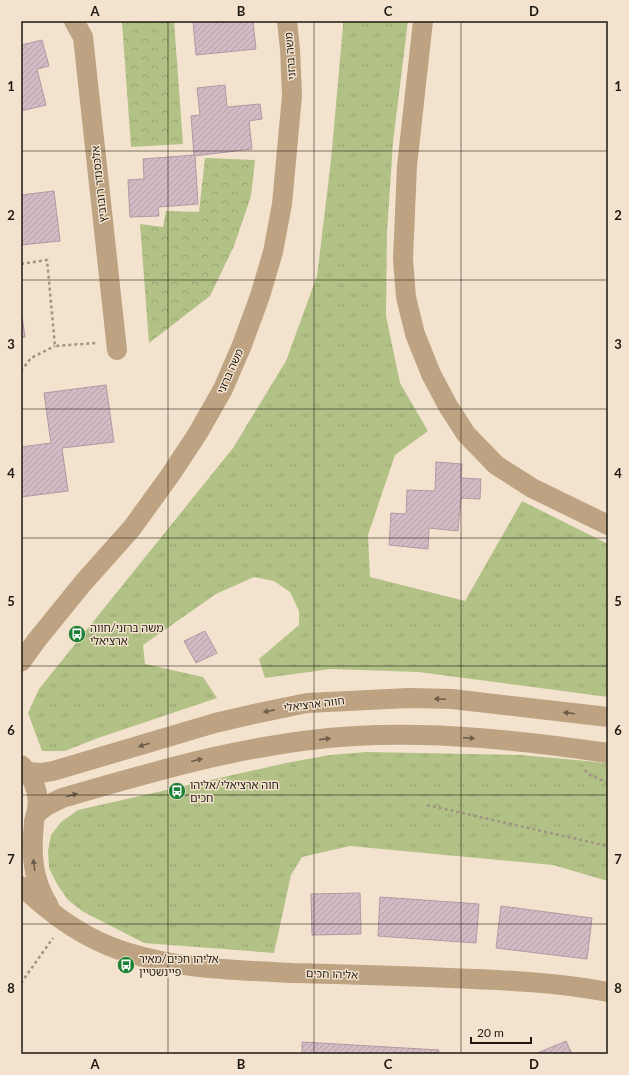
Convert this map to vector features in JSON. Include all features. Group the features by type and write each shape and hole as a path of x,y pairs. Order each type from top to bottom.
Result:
{"street":[{"name":"אלכסנדר רובוביץ","path":"74,21 83,37 116,345"},
{"name":"משה ברזני","path":"21,662 83,583 132,528 171,474 198,433 223,389 242,344 260,296 273,252 282,204 292,96 287,21"},
{"path":"423,21 407,166 403,259 406,297 415,334 431,374 448,406 466,434 496,465 532,488 608,525"},
{"name":"חווה ארציאלי","path":"24,769 41,773 52,771 215,723 307,703 401,698 452,699 608,717"},
{"path":"21,838 27,832 35,818 48,805 62,798 159,770 229,753 295,742 355,736 438,736 504,740 608,753"},
{"name":"אליהו חכים","path":"24,769 34,781 38,792 39,802 35,818 32,843 33,865 37,882 42,895 49,906 64,923"},
{"name":"אליהו חכים","path":"21,886 64,923 109,946 142,957 222,970 520,980 608,992"}],"path":[{"path":"21,264 47,260 55,346"},
{"path":"21,371 31,358 55,346 116,345"},
{"path":"427,805 608,846"},
{"path":"21,983 64,923"}],"green space":[{"path":"174,21 183,144 131,147 122,22"},
{"path":"343,21 408,21 393,142 387,232 386,316 400,383 428,431 395,455 368,535 370,577 465,601 522,501 608,544 608,697 418,672 331,669 265,678 259,659 299,625 299,611 290,592 274,581 254,577 216,594 143,645 145,664 203,677 217,698 98,738 65,751 42,751 28,713 39,689 233,448 286,361 317,276 331,160"},
{"path":"205,158 255,160 251,196 234,246 210,296 149,343 140,224 163,227 166,211 199,212"},
{"path":"366,752 521,755 608,763 608,881 553,865 350,846 302,857 291,875 274,953 144,943 82,911 68,900 57,884 49,868 48,851 51,835 61,822 78,810 286,763 330,755"}],"building":[{"path":"193,21 253,21 256,49 196,55"},
{"path":"42,40 49,66 37,69 46,105 21,111 21,45"},
{"path":"225,85 227,107 260,104 262,119 249,121 252,149 194,156 191,116 200,115 197,88"},
{"path":"195,155 198,204 158,207 159,216 130,217 128,180 144,179 143,159"},
{"path":"54,191 60,241 21,245 21,195"},
{"path":"21,309 25,337 21,337"},
{"path":"106,385 114,442 62,448 68,491 21,497 21,447 51,443 44,393"},
{"path":"436,462 462,464 461,478 481,479 480,499 461,498 458,531 429,528 428,549 389,545 391,513 406,514 407,490 435,491"},
{"path":"205,631 217,653 196,663 184,641"},
{"path":"360,893 361,934 312,935 311,894"},
{"path":"380,897 479,904 476,943 378,936"},
{"path":"501,906 592,918 587,959 496,948"},
{"path":"566,1041 572,1054 535,1054"},
{"path":"302,1042 439,1050 438,1054 302,1054"}],"place":[{"name":"משה ברזני/חווה ארציאלי","path":"77,634"},
{"name":"חוה ארציאלי/אליהו חכים","path":"177,791"},
{"name":"אליהו חכים/מאיר פיינשטיין","path":"126,965"}]}
